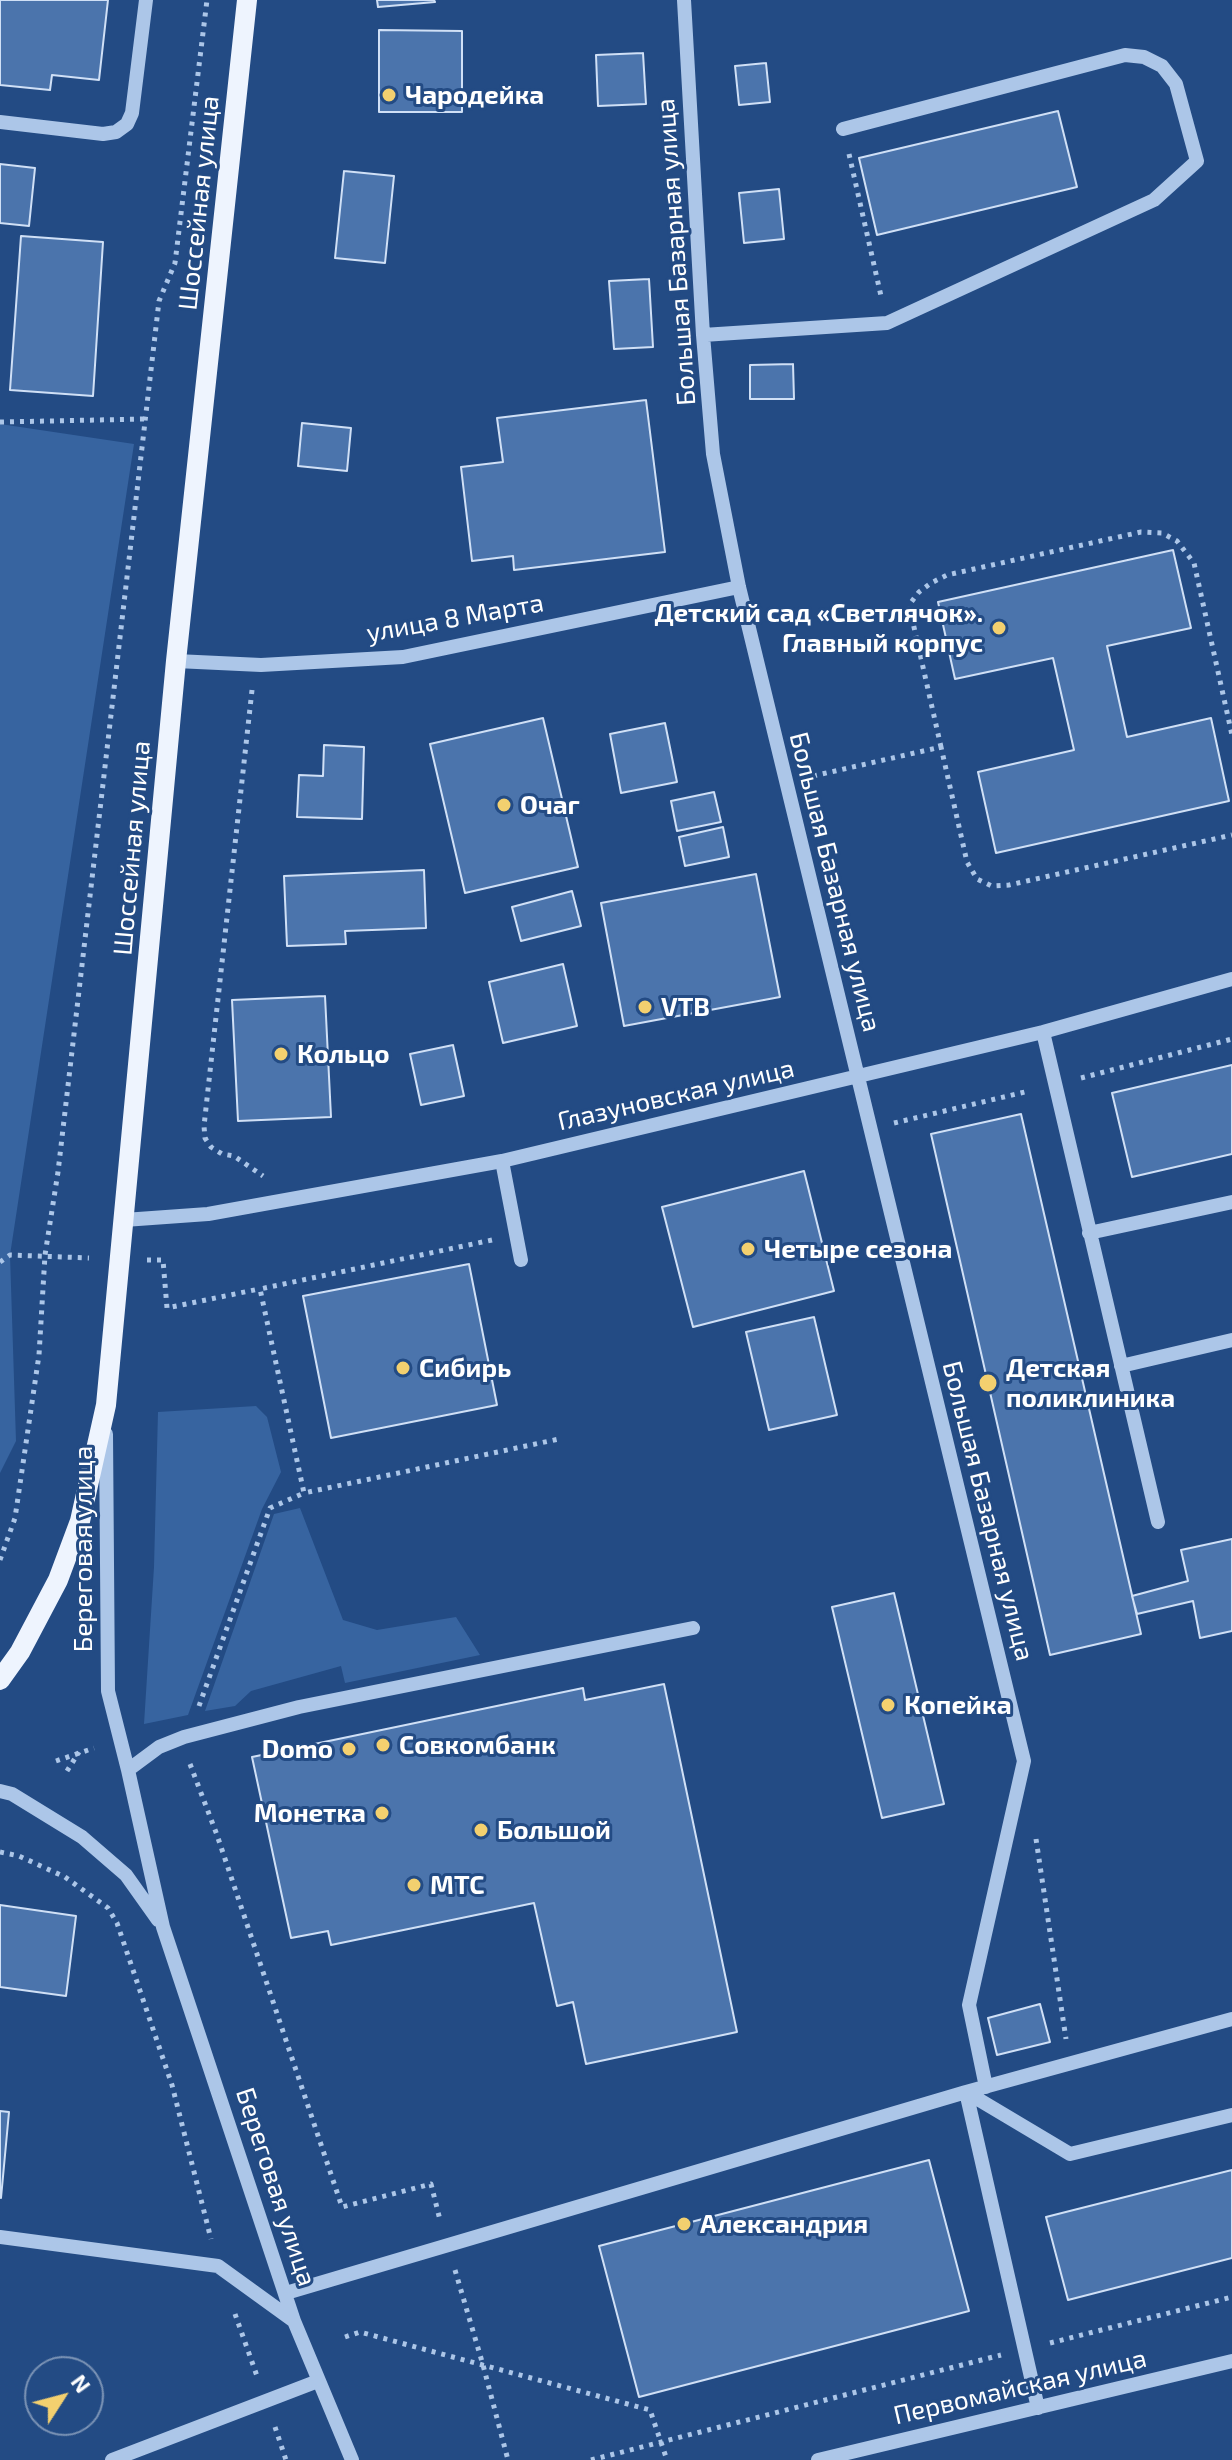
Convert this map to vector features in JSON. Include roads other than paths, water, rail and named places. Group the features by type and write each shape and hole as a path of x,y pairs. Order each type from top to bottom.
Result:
{"main road":[{"name":"Шоссейная улица","path":"0,1680 20,1652 58,1580 80,1521 106,1405 176,661 247,0"}],"street":[{"path":"0,122 103,134 116,132 127,124 132,113 146,0"},
{"name":"Большая Базарная улица","path":"684,0 713,454 739,587 1024,1761 969,2005 986,2087"},
{"path":"703,335 887,323 1154,200 1197,161 1176,84 1162,66 1144,57 1125,55 843,129"},
{"name":"улица 8 Марта","path":"176,661 261,665 403,657 739,587"},
{"name":"Глазуновская улица","path":"124,1220 208,1214 502,1161 1043,1032 1232,979"},
{"path":"1043,1032 1158,1522"},
{"path":"502,1161 521,1260"},
{"path":"1089,1233 1232,1202"},
{"path":"1121,1366 1232,1340"},
{"name":"Береговая улица","path":"106,1405 108,1691 163,1927 294,2321 352,2460"},
{"path":"128,1770 159,1747 184,1737 299,1707 693,1628"},
{"name":"Береговая улица","path":"0,1791 12,1794 82,1837 126,1875 163,1927"},
{"path":"286,2293 966,2092 1232,2019"},
{"path":"966,2092 1070,2154 1232,2115"},
{"path":"966,2092 1038,2408"},
{"path":"0,2237 218,2266 294,2321"},
{"name":"Первомайская улица","path":"818,2460 1232,2361"},
{"path":"112,2460 318,2381"}],"place":[{"name":"Чародейка","path":"389,95"},
{"name":"Детский сад «Светлячок». Главный корпус","path":"999,628"},
{"name":"Очаг","path":"504,805"},
{"name":"VTB","path":"645,1007"},
{"name":"Кольцо","path":"281,1054"},
{"name":"Четыре сезона","path":"748,1249"},
{"name":"Сибирь","path":"403,1368"},
{"name":"Детская поликлиника","path":"988,1383"},
{"name":"Копейка","path":"888,1705"},
{"name":"Совкомбанк","path":"383,1745"},
{"name":"Domo","path":"349,1749"},
{"name":"Монетка","path":"382,1813"},
{"name":"Большой","path":"481,1830"},
{"name":"МТС","path":"414,1885"},
{"name":"Александрия","path":"684,2224"}]}
